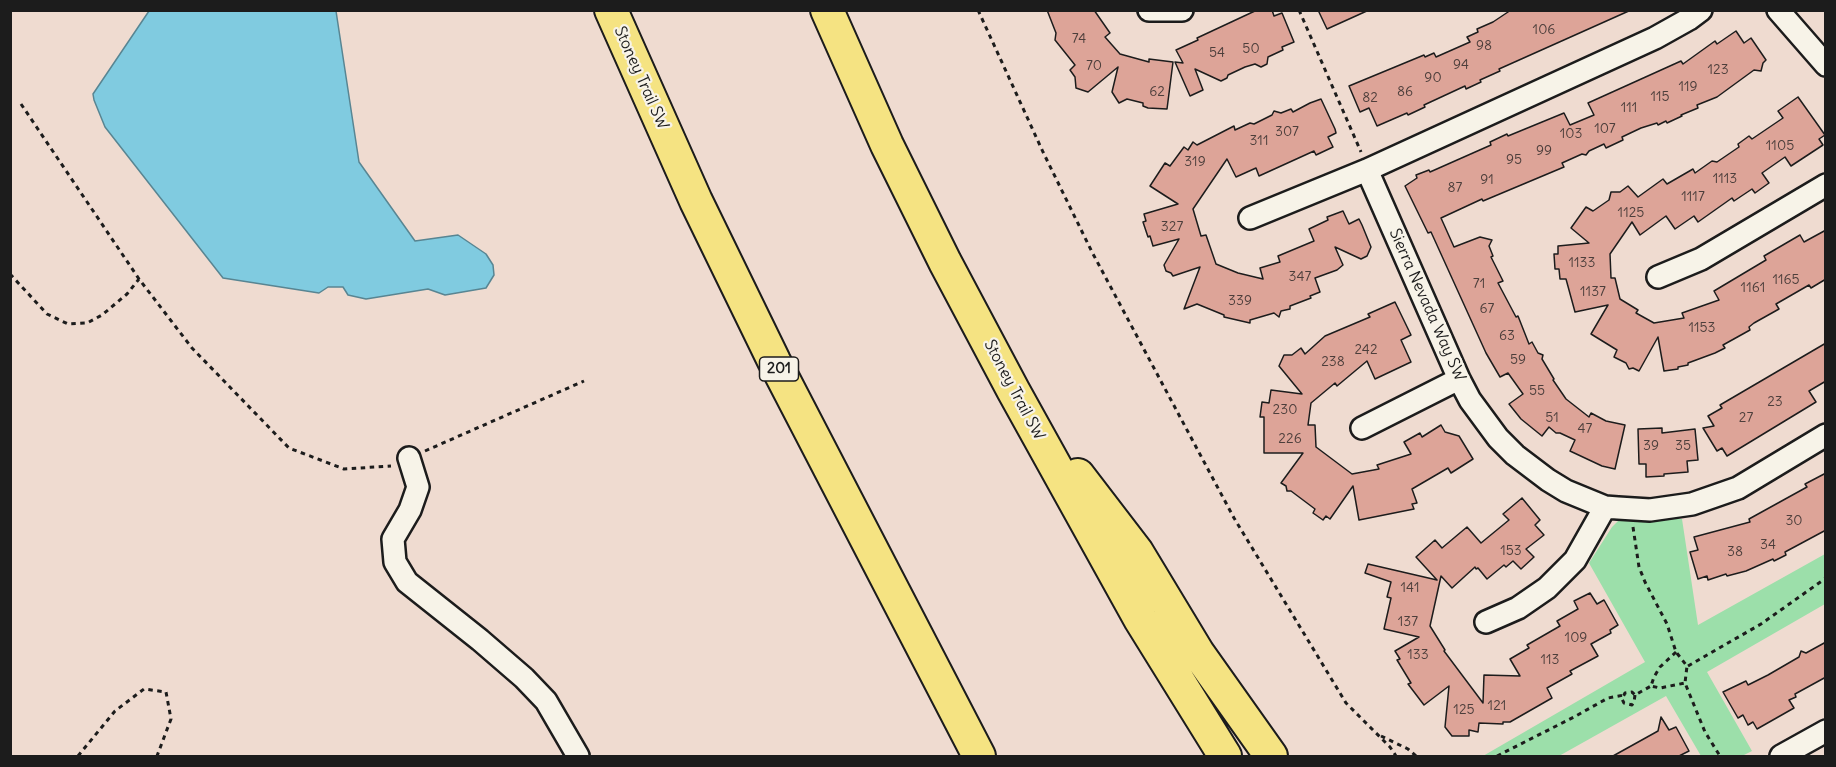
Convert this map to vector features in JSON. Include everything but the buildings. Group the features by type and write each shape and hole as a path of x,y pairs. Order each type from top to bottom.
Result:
{"highway":[{"name":"Stoney Trail SW","path":"611,10 696,201 769,350 979,756"},
{"name":"Stoney Trail SW","path":"826,10 887,145 945,262 1013,390 1140,619 1225,756"},
{"path":"1013,390 1137,552 1198,653 1271,756"},
{"path":"949,699 967,756"}],"street":[{"path":"1149,10 1182,10"},
{"path":"1250,218 1365,162 1655,38 1701,10"},
{"path":"1778,10 1826,65"},
{"name":"Sierra Nevada Way SW","path":"1365,162 1459,379 1483,420 1515,454 1566,491 1605,507 1669,508 1716,497 1738,489 1826,435"},
{"path":"1658,277 1701,259 1826,185"},
{"path":"1362,428 1459,379"},
{"path":"409,458 418,487 410,510 393,539 395,562 407,582 480,640 524,678 546,701 578,756"},
{"path":"1486,622 1518,608 1547,588 1575,560 1605,507"},
{"path":"1781,756 1826,731"}],"path":[{"path":"978,10 1092,252 1233,518 1346,704 1379,735 1396,756"},
{"path":"1299,10 1365,162"},
{"path":"21,104 139,279 192,348 289,448 344,470 388,467 584,381"},
{"path":"10,274 47,314 68,324 87,323 102,315 127,294 139,279"},
{"path":"1632,519 1639,567 1667,624 1676,652 1688,666"},
{"path":"1688,666 1761,624 1826,578"},
{"path":"1651,686 1653,677 1660,667 1676,652"},
{"path":"1688,666 1685,683 1705,732 1720,756"},
{"path":"1635,695 1651,686 1660,688 1685,683"},
{"path":"78,756 115,711 144,689 166,692 171,719 157,756"},
{"path":"1497,756 1608,698 1628,692 1635,695"},
{"path":"1624,695 1623,699 1627,705 1632,705 1635,695"},
{"path":"1379,735 1408,749 1416,756"}],"green space":[{"path":"1682,519 1698,625 1825,554 1825,604 1707,672 1752,751 1742,756 1701,756 1666,696 1559,756 1483,756 1645,662 1589,563 1612,527 1619,520"}],"water":[{"path":"149,11 336,11 359,162 415,241 458,235 486,254 493,265 494,275 486,288 445,295 428,289 366,299 348,295 343,287 328,287 319,293 223,278 105,127 94,100 93,94"}]}
